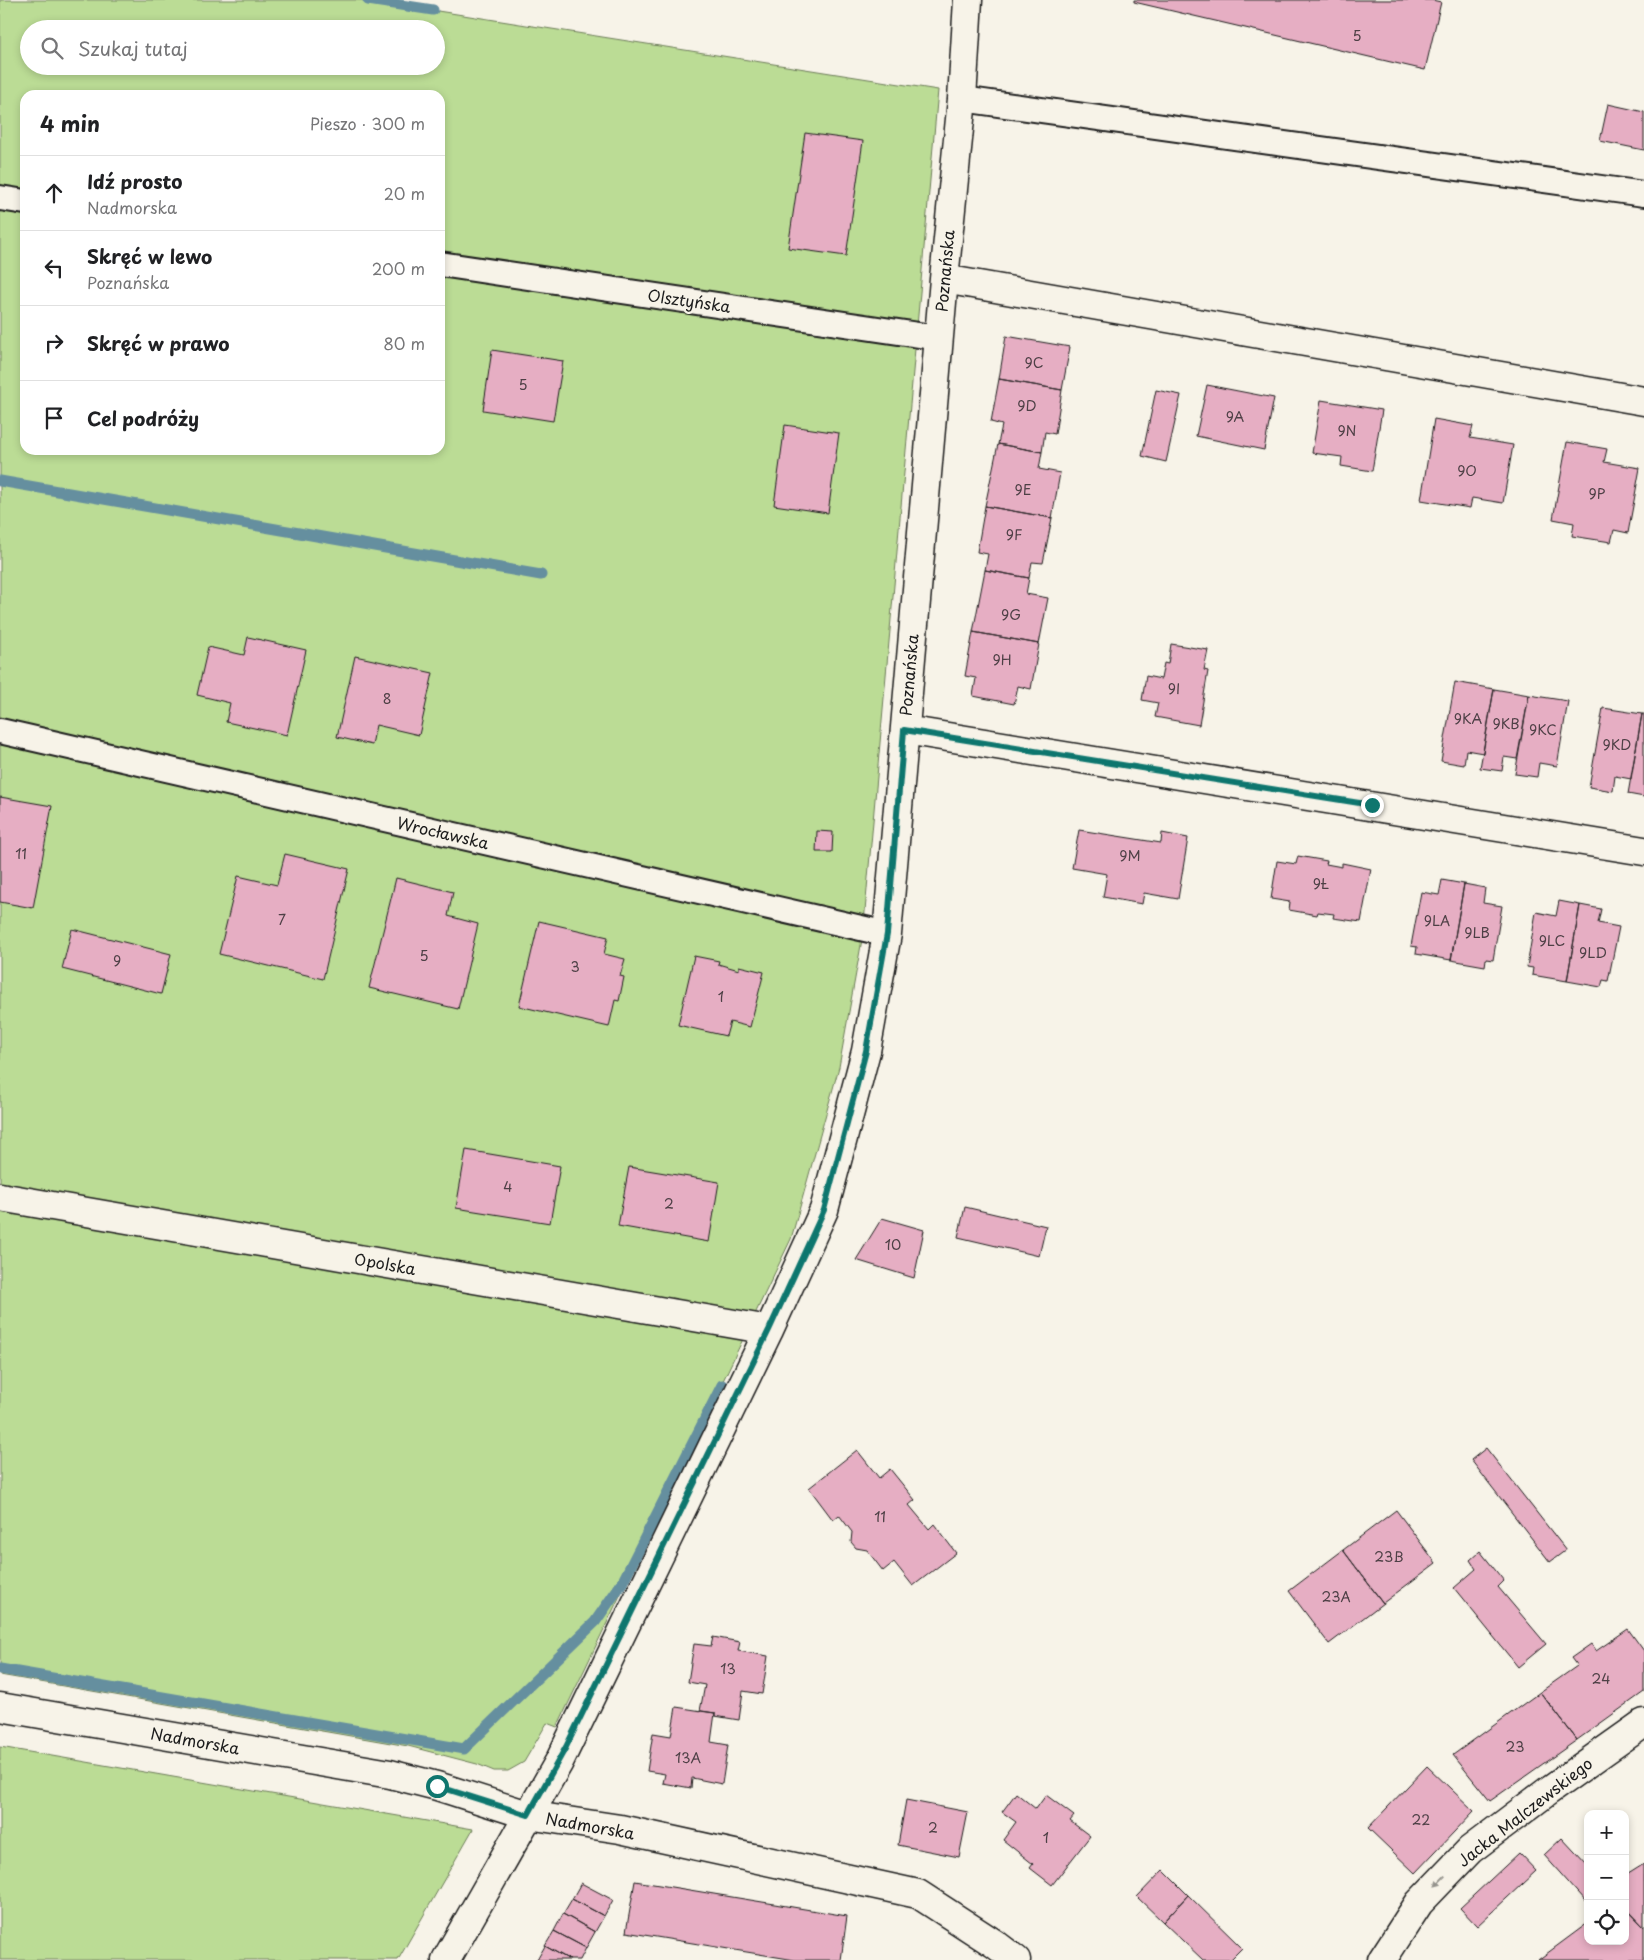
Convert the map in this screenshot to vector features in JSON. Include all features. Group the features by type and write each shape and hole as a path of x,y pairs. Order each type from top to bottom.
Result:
{"street":[{"name":"Poznańska","path":"446,1960 562,1755 769,1330 824,1210 866,1051 887,934 938,338 962,99 968,0"},
{"path":"944,279 1644,401"},
{"path":"904,730 1644,851"},
{"name":"Opolska","path":"0,1197 769,1330"},
{"name":"Nadmorska","path":"0,1707 390,1774 437,1786 528,1815 620,1829 918,1894 995,1944 1016,1960"},
{"name":"Jacka Malczewskiego","path":"1382,1960 1419,1903 1470,1850 1548,1791 1644,1723"}],"lane":[{"path":"962,99 1644,194"},
{"path":"0,198 20,201"},
{"name":"Olsztyńska","path":"445,265 938,338"},
{"name":"Wrocławska","path":"0,731 887,934"}],"green space":[{"path":"0,0 368,0 938,90 863,934 839,1067 791,1239 557,1727 547,1723 524,1762 508,1771 494,1771 477,1764 408,1746 0,1675"},
{"path":"0,1747 473,1829 398,1960 0,1960"}],"building":[{"path":"1134,0 1432,0 1441,2 1425,70 1134,2"},
{"path":"1608,104 1644,112 1644,150 1600,141"},
{"path":"805,133 863,141 846,256 788,248"},
{"path":"1006,336 1070,347 1062,390 999,379"},
{"path":"492,350 563,361 553,421 483,410"},
{"path":"999,379 1062,390 1055,434 1045,432 1042,452 998,444 1002,425 991,422"},
{"path":"1207,385 1274,398 1264,450 1196,436"},
{"path":"1156,390 1181,395 1166,462 1142,456"},
{"path":"1321,400 1382,410 1372,471 1341,466 1342,457 1312,453"},
{"path":"1434,419 1473,426 1470,438 1513,445 1503,503 1472,498 1470,508 1421,500"},
{"path":"785,425 839,433 828,513 774,505"},
{"path":"1567,442 1607,449 1604,462 1640,468 1628,533 1614,530 1611,542 1572,536 1574,523 1553,519"},
{"path":"998,444 1042,452 1039,469 1060,473 1052,518 985,506"},
{"path":"985,506 1052,518 1043,563 1032,562 1029,578 985,570 988,554 977,552"},
{"path":"985,570 1029,578 1026,594 1048,598 1039,644 973,632"},
{"path":"973,632 1039,644 1031,689 1018,686 1014,704 973,696 976,678 965,676"},
{"path":"248,637 306,650 287,735 226,722 230,703 197,695 208,647 244,655"},
{"path":"1171,644 1208,650 1204,670 1208,671 1199,725 1155,717 1158,703 1142,700 1146,676 1161,679 1164,663 1168,664"},
{"path":"355,656 433,673 419,735 376,725 372,745 337,737"},
{"path":"1455,682 1494,689 1483,753 1466,750 1464,765 1441,761"},
{"path":"1494,689 1529,695 1517,759 1504,757 1502,771 1480,768"},
{"path":"1529,695 1568,701 1557,766 1539,763 1537,777 1515,774"},
{"path":"1603,708 1642,714 1631,779 1615,776 1613,791 1589,787"},
{"path":"1642,714 1644,714 1644,797 1628,794"},
{"path":"0,797 52,806 33,908 0,902"},
{"path":"1079,830 1161,843 1162,833 1188,838 1178,899 1144,893 1142,904 1103,897 1107,874 1072,868"},
{"path":"817,831 833,832 832,852 816,852"},
{"path":"285,854 349,869 323,979 219,954 238,876 277,885"},
{"path":"1298,856 1327,861 1326,864 1342,867 1342,863 1371,869 1361,922 1333,918 1334,914 1318,912 1317,915 1289,910 1290,902 1271,899 1277,861 1296,864"},
{"path":"396,878 453,892 448,916 478,924 458,1009 369,988"},
{"path":"1442,880 1464,884 1451,960 1416,954 1417,947 1411,946 1421,892 1439,895"},
{"path":"1464,884 1485,888 1483,903 1502,906 1493,960 1486,959 1485,966 1451,960"},
{"path":"1559,901 1580,905 1567,981 1532,975 1533,968 1527,967 1536,912 1556,916"},
{"path":"1580,905 1601,909 1598,923 1619,927 1608,981 1603,980 1601,987 1567,981"},
{"path":"539,921 608,937 604,954 625,959 620,976 624,977 619,1001 615,1000 609,1027 519,1006"},
{"path":"72,929 171,954 161,994 62,969"},
{"path":"694,956 719,961 718,964 739,970 739,966 764,972 750,1027 730,1022 726,1036 678,1025"},
{"path":"466,1150 560,1166 550,1223 456,1208"},
{"path":"629,1167 719,1182 709,1242 618,1226"},
{"path":"965,1207 1046,1226 1039,1256 958,1237"},
{"path":"882,1218 924,1230 914,1278 856,1260"},
{"path":"1486,1448 1566,1550 1550,1562 1471,1460"},
{"path":"857,1450 879,1478 890,1469 915,1500 909,1505 929,1529 934,1524 956,1553 913,1586 894,1562 883,1571 867,1550 856,1548 851,1542 852,1532 839,1515 833,1520 809,1488"},
{"path":"1396,1510 1436,1563 1383,1603 1343,1550"},
{"path":"1343,1550 1383,1603 1329,1644 1289,1591"},
{"path":"1480,1551 1504,1581 1498,1587 1546,1644 1518,1667 1454,1588 1476,1569 1470,1560"},
{"path":"1628,1629 1644,1651 1644,1692 1577,1740 1540,1692 1577,1666 1571,1658 1591,1644 1596,1651"},
{"path":"713,1637 740,1642 738,1651 768,1656 762,1694 743,1691 739,1720 700,1711 705,1685 688,1682 694,1644 711,1646"},
{"path":"1540,1692 1577,1740 1490,1801 1453,1755"},
{"path":"676,1707 715,1713 711,1742 728,1745 722,1784 692,1778 691,1788 663,1783 665,1774 647,1771 653,1733 671,1736"},
{"path":"1427,1766 1474,1811 1415,1873 1368,1828"},
{"path":"1016,1793 1036,1809 1046,1795 1074,1816 1070,1821 1090,1836 1052,1885 1030,1868 1033,1864 1003,1840 1016,1822 1002,1812"},
{"path":"906,1800 968,1812 959,1857 898,1845"},
{"path":"1562,1838 1584,1862 1584,1900 1544,1855"},
{"path":"1519,1853 1536,1871 1477,1926 1460,1908"},
{"path":"1644,1864 1644,1927 1629,1911 1629,1873"},
{"path":"1163,1870 1188,1895 1163,1922 1137,1897"},
{"path":"635,1881 847,1916 841,1960 795,1960 626,1932"},
{"path":"581,1883 613,1900 604,1916 572,1899"},
{"path":"1188,1895 1242,1948 1230,1960 1203,1960 1163,1922"},
{"path":"572,1899 604,1916 595,1932 563,1914"},
{"path":"1629,1911 1644,1927 1644,1960 1538,1960 1584,1926 1584,1945 1629,1945"},
{"path":"563,1914 595,1932 586,1948 554,1931"},
{"path":"554,1931 586,1948 580,1960 570,1960 545,1946"},
{"path":"545,1946 570,1960 537,1960"}],"waterway":[{"path":"368,0 433,10"},
{"path":"0,481 541,575"},
{"path":"0,1669 464,1749 595,1622 622,1583 722,1385"}],"route":[{"path":"437,1786 528,1815 566,1747 769,1330 824,1210 866,1051 887,934 904,730 1372,805"}]}
